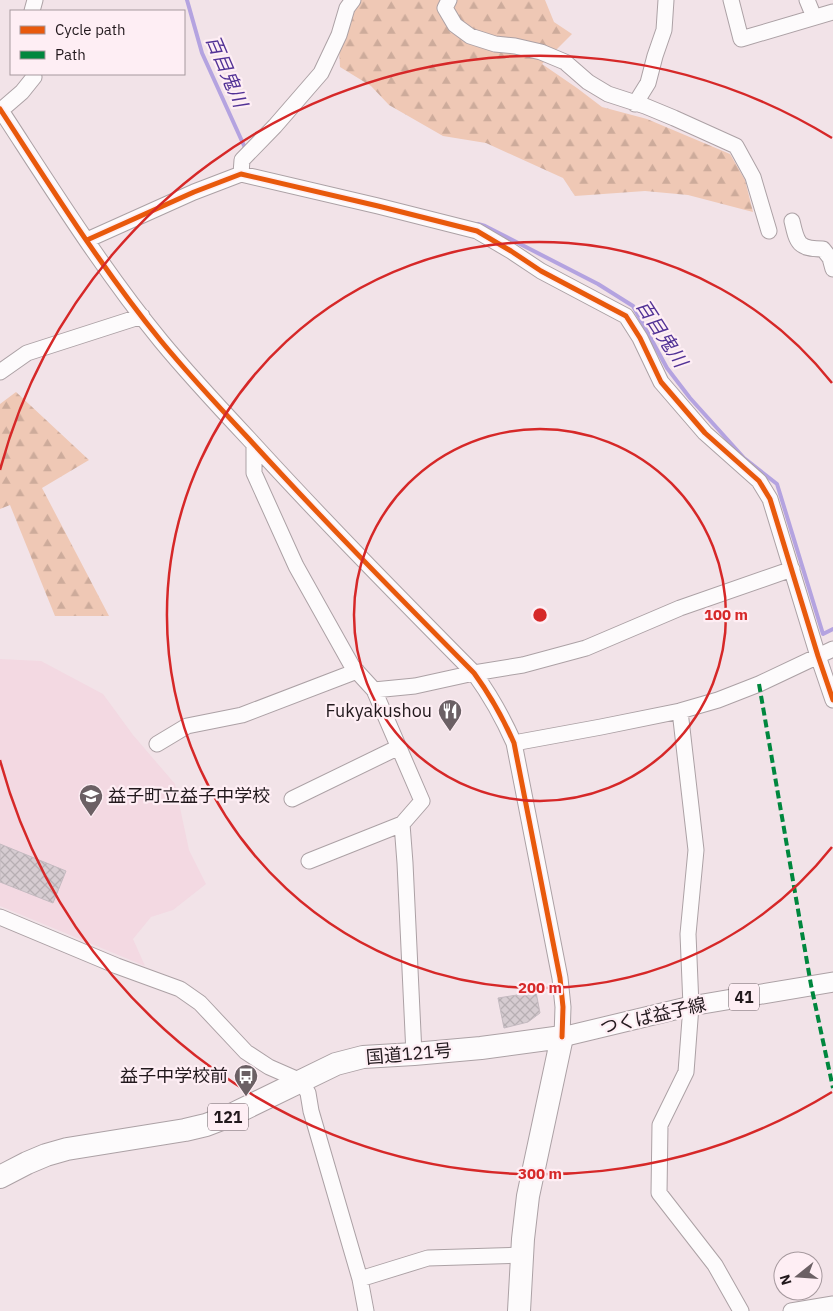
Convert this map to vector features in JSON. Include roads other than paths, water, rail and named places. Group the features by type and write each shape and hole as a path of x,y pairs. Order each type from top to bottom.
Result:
{"highway":[{"name":"国道121号","path":"0,1177 26,1163 67,1148 185,1130 206,1125 227,1117 336,1064 363,1057 481,1048 562,1037"},
{"path":"519,1311 523,1239 530,1186 562,1037"}],"main road":[{"name":"つくば益子線","path":"562,1037 691,1006 833,982"}],"street":[{"path":"240,174 242,160 275,126 321,73 347,8 353,0"},
{"path":"449,0 445,8 450,17 455,25 470,36 496,44 541,52 565,62 588,82 608,94 645,106 736,146 753,177 770,231"},
{"path":"635,104 648,83 664,30 666,0"},
{"path":"730,0 741,39 833,12"},
{"path":"808,0 814,17"},
{"path":"34,75 22,92 0,110 113,278 193,379 310,506 474,673 504,720 514,743 560,978 563,1007 562,1037"},
{"path":"87,240 194,192 240,174 476,231 541,271 626,316 640,338 662,382 704,434 759,481 770,499 833,700"},
{"path":"792,220 796,238 803,246 811,249 823,249 830,258 833,269"},
{"path":"0,372 27,353 142,316"},
{"path":"254,445 254,473 296,566 352,666 374,690 422,801 402,824 309,861"},
{"path":"374,690 416,686 474,673 523,665 586,648 680,608 792,568"},
{"path":"514,743 680,711 718,700 759,684 833,649"},
{"path":"157,744 187,726 242,715 357,671"},
{"path":"680,711 696,850 688,934 691,1006 686,1072 660,1125 659,1193 715,1265 741,1311"},
{"path":"292,800 399,748"},
{"path":"402,824 414,1054"},
{"path":"0,917 117,966 180,989 200,1003 246,1052 269,1067 302,1081 308,1093 311,1112 360,1279 366,1311"},
{"path":"360,1279 428,1258 522,1255"},
{"path":"791,1311 833,1304"}],"waterway":[{"name":"百目鬼川","path":"187,0 202,53 246,150"},
{"name":"百目鬼川","path":"478,224 598,284 633,306 667,368 690,398 744,458 777,484 823,634 833,629"}],"place":[{"name":"Fukyakushou","path":"450,732"},
{"name":"益子町立益子中学校","path":"91,817"},
{"name":"益子中学校前","path":"246,1097"}]}
